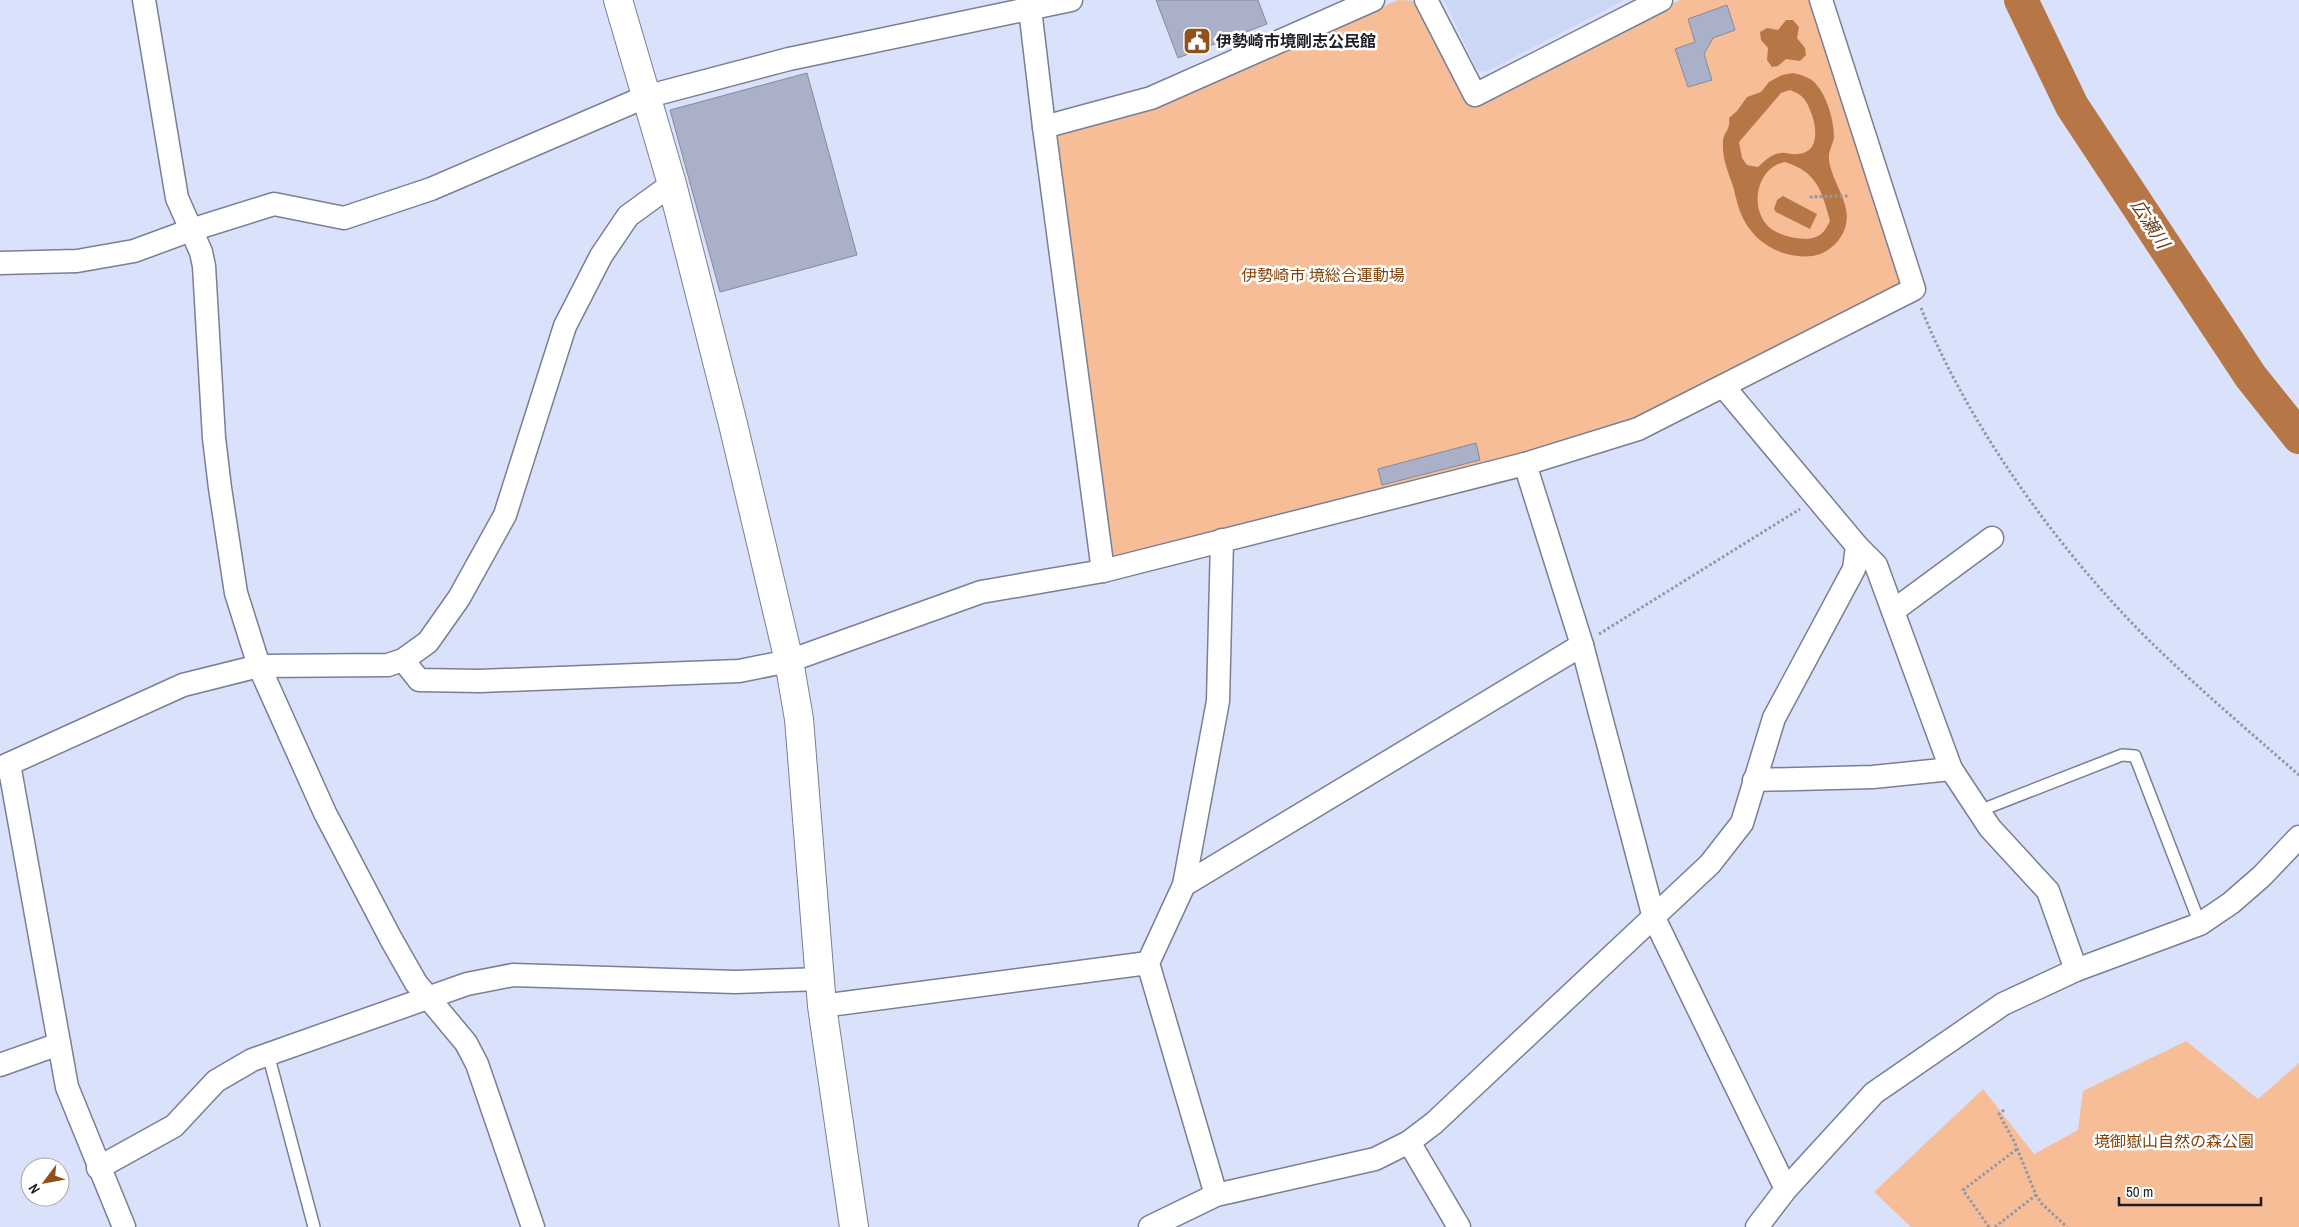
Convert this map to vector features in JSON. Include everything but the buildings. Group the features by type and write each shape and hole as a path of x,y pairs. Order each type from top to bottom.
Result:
{"street":[{"path":"144,0 178,198 201,252 206,281 214,438 226,533 236,593 259,666 325,813 391,939 416,983 466,1043 477,1064 533,1227"},
{"path":"618,0 672,184 733,424 789,661 799,719 822,1006 854,1227"},
{"path":"0,263 77,261 134,251 191,230 274,204 344,218 431,189 645,97 788,59 1071,0"},
{"path":"1426,0 1475,95 1661,0"},
{"path":"403,660 419,680 480,681 739,671 789,661 981,592 1103,571 1525,464 1638,429 1914,289 1820,0"},
{"path":"1044,127 1151,98 1360,2"},
{"path":"1030,9 1103,571"},
{"path":"124,1227 66,1087 5,766 183,685 259,666 364,667 388,665 403,660 428,642 485,552 505,515 565,326 600,256 628,216 672,184"},
{"path":"1724,387 1817,499 1876,566 1951,769 1990,828 2048,891 2076,970"},
{"path":"1525,464 1582,645 1654,918 1786,1189"},
{"path":"1893,611 1992,538"},
{"path":"1216,1195 1148,963 1184,885 1218,701 1222,540"},
{"path":"1150,1227 1216,1195 1375,1159 1409,1142 1441,1116 1654,918 1710,864 1742,824 1774,718 1854,569 1857,546"},
{"path":"1184,885 1582,645"},
{"path":"1754,780 1873,777 1951,769"},
{"path":"1757,1227 1786,1189 1874,1093 2003,1004 2076,970 2200,924 2231,903 2262,876 2299,837"},
{"path":"822,1006 1148,963"},
{"path":"98,1168 174,1126 216,1081 252,1060 466,984 513,975 735,982 821,979"},
{"path":"0,1064 59,1044"},
{"path":"1409,1142 1459,1227"}],"lane":[{"path":"1979,811 2122,755 2135,756 2200,924"},
{"path":"268,1054 314,1227"}],"path":[{"path":"1832,196 1811,197 1848,196"},
{"path":"1914,289 1927,323 1971,409 2029,499 2100,589 2158,650 2299,775"},
{"path":"1582,645 1817,499"},
{"path":"2004,1110 1999,1114 2017,1149 2036,1195 2042,1204 2067,1227"},
{"path":"1989,1227 1963,1190 2017,1149"},
{"path":"1995,1227 2036,1195"}],"shaded area":[{"path":"1444,0 1625,0 1485,72 1477,70"},
{"path":"1786,20 1793,20 1799,27 1797,38 1805,48 1806,55 1800,61 1786,59 1778,66 1772,67 1767,60 1768,48 1761,40 1760,32 1767,28 1778,30"},
{"path":"1793,73 1814,82 1827,102 1833,124 1834,137 1829,159 1847,216 1844,230 1838,241 1818,255 1802,256 1782,253 1765,244 1757,237 1743,218 1739,209 1723,154 1723,139 1729,125 1729,118 1737,111 1747,97 1761,92 1769,82 1782,75","holes":["1790,90 1802,96 1807,102 1815,127 1813,145 1804,153 1774,155 1758,167 1747,165 1742,158 1739,142 1781,93","1785,162 1804,171 1811,177 1821,192 1830,221 1824,232 1818,236 1806,239 1784,235 1771,229 1761,217 1758,207 1759,188 1768,171 1776,165"]},
{"path":"1783,196 1817,214 1810,229 1776,212 1774,209 1777,200"}],"green space":[{"name":"伊勢崎市 境総合運動場","path":"1398,0 1416,1 1470,107 1680,0 1809,0 1903,278 1900,285 1670,405 1603,433 1120,557 1112,554 1054,142 1062,131 1146,109"},
{"name":"境御嶽山自然の森公園","path":"2186,1041 2258,1099 2299,1063 2299,1227 1911,1227 1874,1192 1983,1089 2034,1154 2078,1130 2083,1091"}],"waterway":[{"name":"広瀬川","path":"2021,0 2072,106 2251,377 2299,437"}],"place":[{"name":"伊勢崎市境剛志公民館","path":"1197,41"}]}
